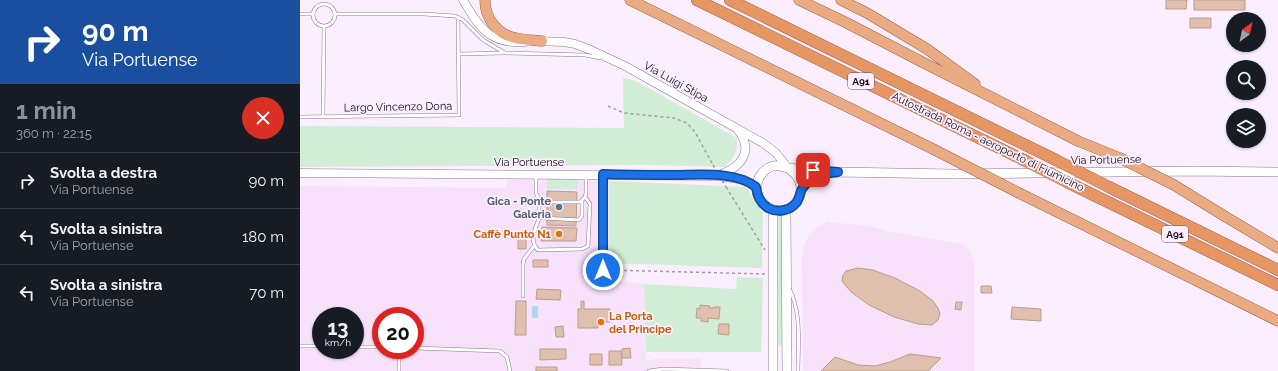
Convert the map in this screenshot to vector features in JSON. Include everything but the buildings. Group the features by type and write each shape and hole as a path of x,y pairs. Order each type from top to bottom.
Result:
{"highway":[{"path":"485,0 486,9 490,19 494,26 504,34 517,39 542,41"},
{"path":"630,0 1278,321"},
{"name":"Autostrada Roma - aeroporto di Fiumicino","path":"697,0 1278,285"},
{"name":"Autostrada Roma - aeroporto di Fiumicino","path":"730,0 1278,270"},
{"path":"799,0 1078,141 1120,158 1174,185 1278,248"},
{"path":"841,0 867,13 928,49 999,102"},
{"path":"1150,258 1278,328"}],"main road":[{"name":"Via Portuense","path":"756,187 762,174 767,169 774,166 838,172 954,174 1194,171 1278,172"},
{"path":"788,168 794,171 798,177 801,183 801,190"},
{"name":"Via Portuense","path":"786,209 797,202 801,190 809,181 818,175 838,172"},
{"path":"756,187 757,194 766,206 773,210 780,211 786,209 787,371"},
{"path":"773,210 773,371"}],"street":[{"name":"Via Luigi Stipa","path":"463,0 482,28 494,38 511,43 558,41 575,44 591,50 624,66 768,146 779,156 788,168"},
{"path":"719,176 734,168 741,161 744,155 744,140 736,128"},
{"name":"Via Portuense","path":"300,173 719,176 744,180 756,187"}],"lane":[{"path":"323,4 331,7 335,14 332,23 324,26 316,22 314,14 317,7 323,4"},
{"path":"300,14 314,14"},
{"path":"335,14 424,14 458,17 484,40 505,53"},
{"name":"Largo Vincenzo Dona","path":"300,117 459,115 458,17"},
{"path":"324,26 324,116"},
{"path":"459,54 505,53 588,55 624,66"},
{"path":"536,174 536,193 539,199 540,216 533,239 534,246 538,250 582,249 588,246 590,204 585,197"},
{"path":"539,199 547,202 576,202 582,200 585,197 586,191 586,174"},
{"path":"602,282 603,174"},
{"path":"540,216 542,218 581,219 582,200"},
{"path":"523,296 524,259 534,246"},
{"path":"787,284 794,298 798,316 798,371"},
{"path":"300,346 312,346"},
{"path":"424,348 500,351 507,357 510,371"},
{"path":"399,359 399,371"},
{"path":"649,371 663,369 727,371"}],"path":[{"path":"608,106 624,113 674,118 687,123 695,132 726,187 766,252"},
{"path":"603,270 766,274"}],"shaded area":[{"path":"507,179 609,181 609,280 644,284 646,362 654,359 701,359 700,371 300,371 300,186 506,188"},
{"path":"827,222 868,226 892,232 962,244 970,250 974,262 974,371 803,371 802,258 804,246 808,237 817,228"}],"green space":[{"path":"623,78 636,81 737,138 737,147 732,160 725,167 644,165 300,167 300,126 624,128"},
{"path":"547,178 577,178 577,189 547,189"},
{"path":"609,181 746,187 763,213 762,268 609,263"},
{"path":"777,212 783,212 782,343 780,346 778,344"},
{"path":"737,277 763,278 761,352 646,352 644,284 736,289"}],"water":[{"path":"532,306 538,306 538,318 532,318"}],"place":[{"name":"Gica - Ponte Galeria","path":"559,207"},
{"name":"Caffè Punto N1","path":"559,234"},
{"name":"La Porta del Principe","path":"601,322"}],"route":[{"path":"603,270 603,174 719,176 740,179 756,187 757,194 766,206 773,210 780,211 797,202 801,190 812,178 821,174 838,172 813,170"}]}
